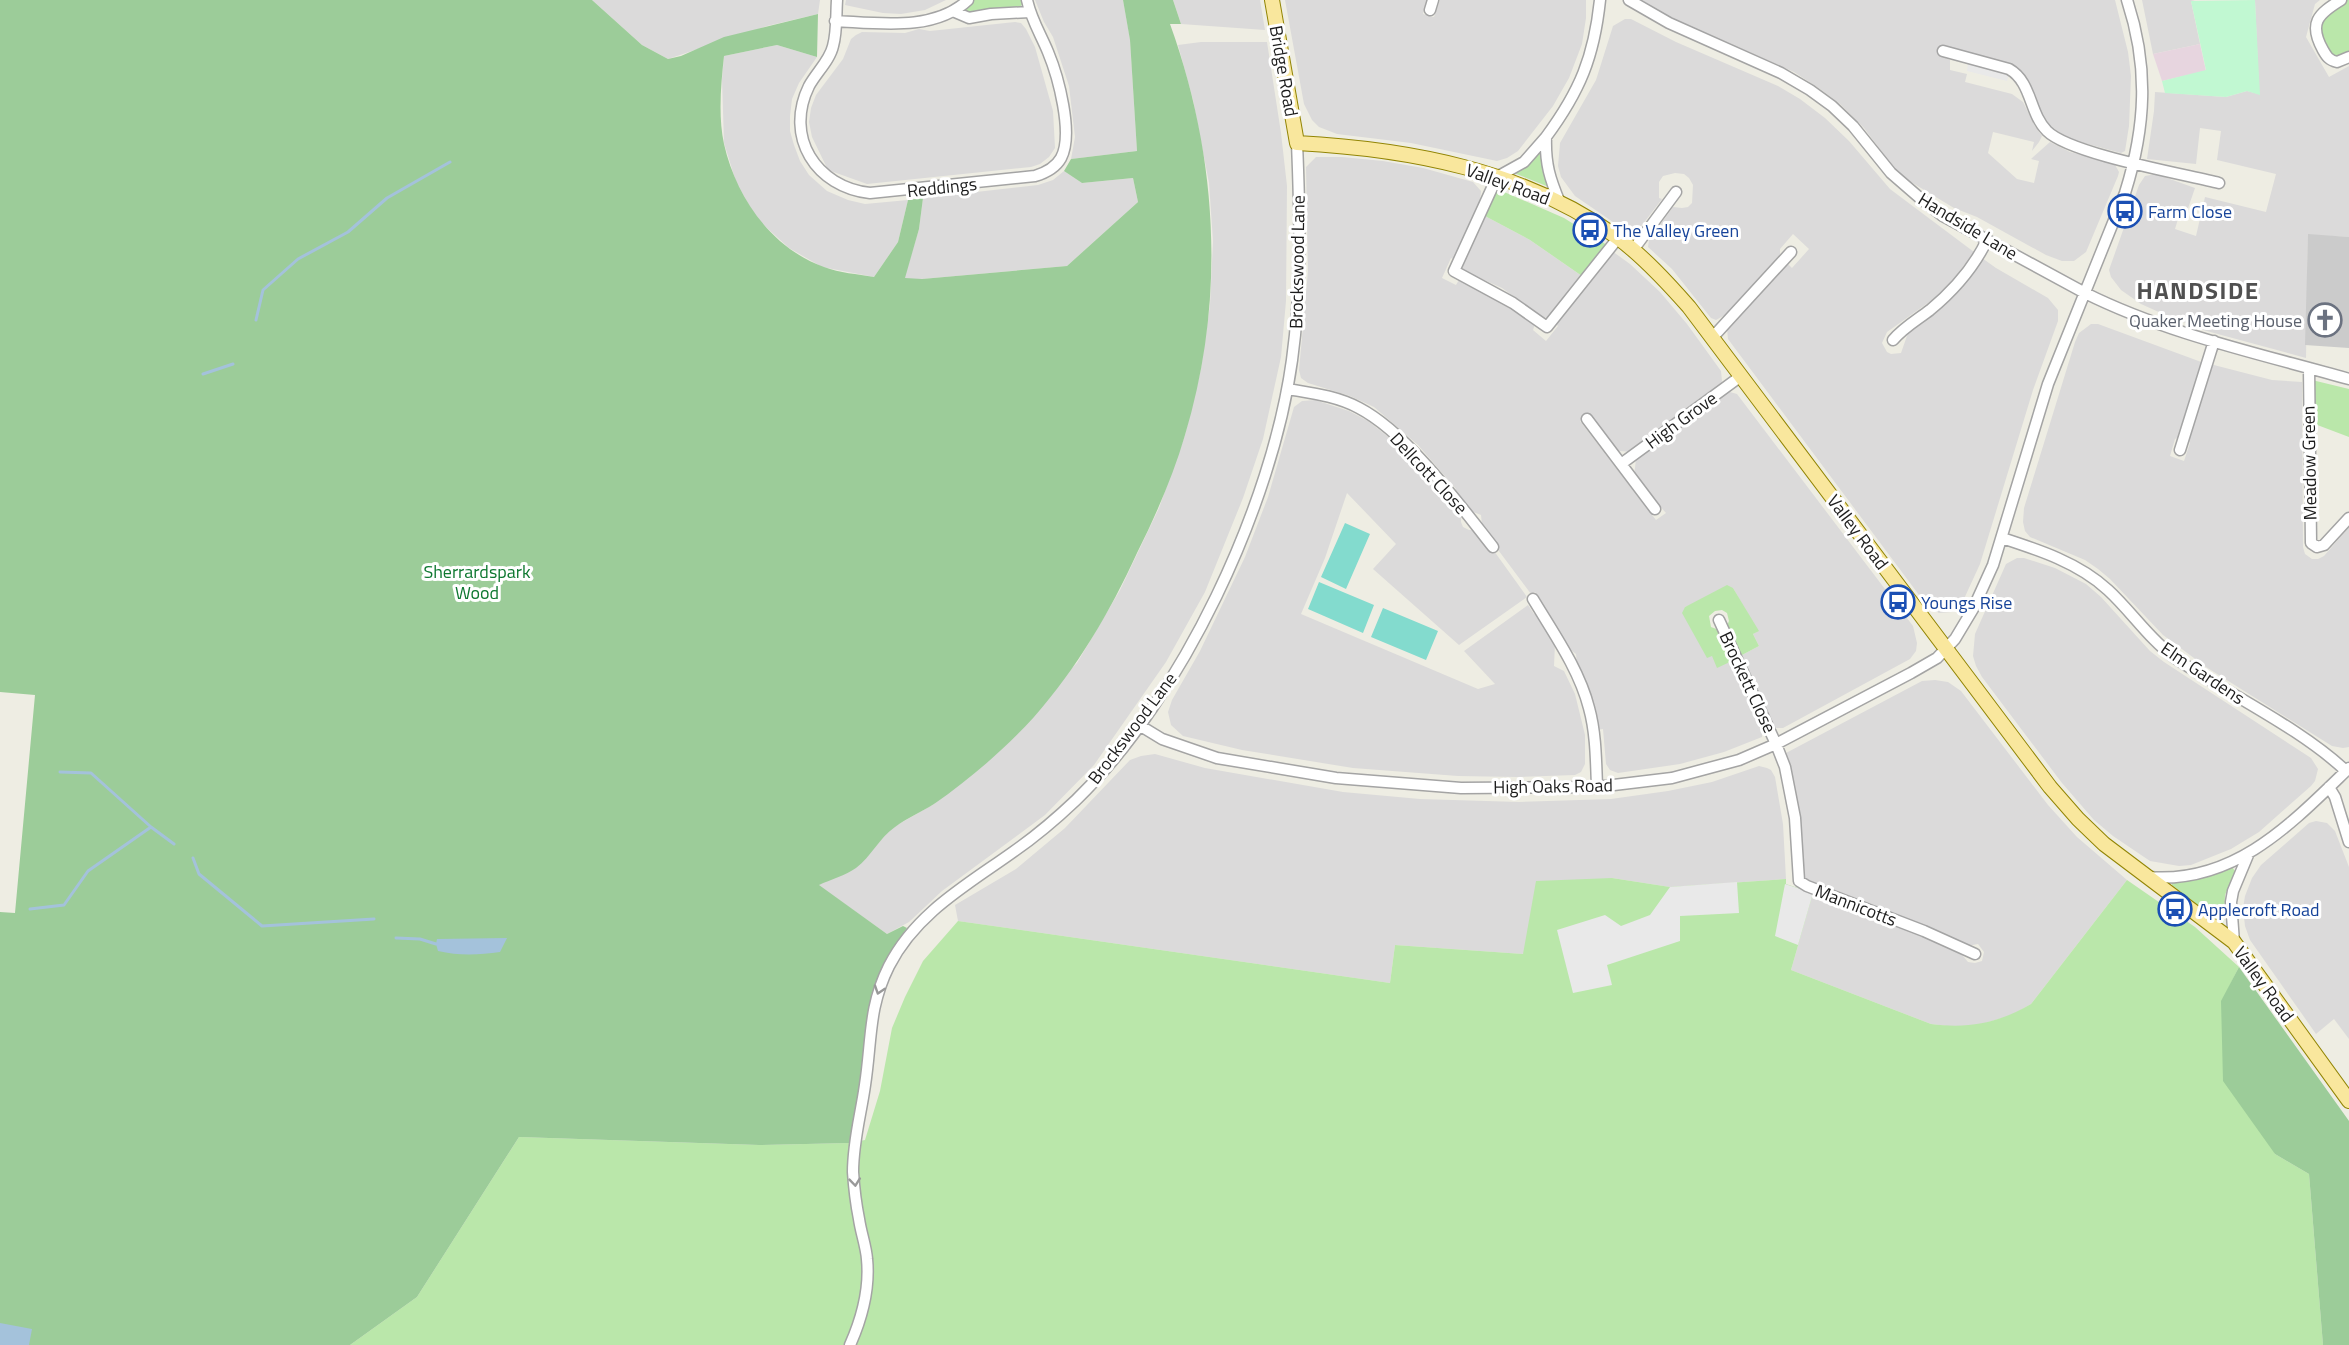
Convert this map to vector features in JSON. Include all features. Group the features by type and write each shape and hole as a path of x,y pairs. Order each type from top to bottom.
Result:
{"main road":[{"name":"Bridge Road","path":"1272,0 1297,143"},
{"name":"Valley Road","path":"1297,143 1365,147 1404,153 1497,177 1560,203 1589,219 1633,250 1668,284 1712,338 2050,788 2104,844 2235,942 2349,1101"}],"street":[{"name":"Reddings","path":"837,0 833,48 810,84 802,105 801,132 804,146 820,171 835,183 859,192 884,193 1035,176 1049,170 1058,162 1064,152 1066,138 1062,98 1049,53 1030,12 1027,0"},
{"path":"835,21 902,24 917,22 955,12 968,0"},
{"path":"1600,0 1595,40 1588,64 1566,108 1546,137 1524,162 1497,177 1454,272 1513,303 1547,327 1618,238"},
{"name":"Handside Lane","path":"1629,0 1669,23 1781,73 1810,90 1832,106 1853,126 1890,173 1943,216 2085,293 2128,313 2214,341 2349,379"},
{"path":"1946,650 1963,628 1993,565 2048,384 2125,193 2134,162 2141,128 2143,90 2139,46 2127,0"},
{"path":"2341,0 2324,10 2316,23 2315,31 2328,58 2337,62 2349,57"},
{"path":"955,12 969,18 991,14 1030,12"},
{"path":"1943,51 2009,69 2016,73 2026,89 2039,122 2047,132 2070,146 2219,183"},
{"path":"1546,137 1549,176 1560,203"},
{"name":"Brockswood Lane","path":"850,1345 866,1297 867,1258 859,1220 854,1174 855,1135 865,1085 871,1016 880,986 906,938 945,900 1052,822 1107,767 1139,725 1179,665 1220,586 1261,487 1288,389 1299,283 1297,143"},
{"path":"1633,250 1676,192"},
{"path":"1893,340 1900,331 1929,310 1951,290 1987,240"},
{"path":"1712,338 1791,252"},
{"path":"2180,450 2214,341"},
{"name":"Meadow Green","path":"2309,368 2310,536 2314,546 2317,548 2324,545 2349,518"},
{"name":"High Grove","path":"1621,464 1741,376"},
{"name":"Dellcott Close","path":"1288,389 1342,400 1375,418 1412,450 1493,547"},
{"path":"1587,419 1655,509"},
{"name":"Elm Gardens","path":"2002,538 2058,559 2089,574 2107,589 2172,655 2348,769"},
{"path":"1533,599 1568,657 1584,693 1594,733 1597,787"},
{"name":"Brockett Close","path":"1719,620 1776,744"},
{"name":"High Oaks Road","path":"1139,725 1162,739 1217,758 1336,778 1461,788 1597,787 1672,778 1738,760 1776,744 1911,673 1946,650"},
{"name":"Mannicotts","path":"1776,744 1793,801 1799,881 1975,954"},
{"path":"2149,878 2186,877 2209,872 2248,855 2290,822 2348,769"},
{"path":"2329,787 2335,797 2349,842"},
{"path":"2235,942 2231,902 2233,891 2248,855"}],"shaded area":[{"path":"592,0 820,0 818,14 767,26 668,59 642,45"},
{"path":"846,0 946,0 925,10 901,14 883,13 845,5"},
{"path":"1035,0 1123,0 1130,39 1137,151 1071,159 1075,137 1069,86 1053,37"},
{"path":"1173,0 1260,0 1265,30 1181,24"},
{"path":"1285,0 1427,0 1423,14 1434,17 1440,0 1586,0 1586,18 1582,44 1569,78 1553,106 1518,151 1497,161 1411,143 1337,134 1319,127 1312,120 1304,104"},
{"path":"1638,0 2115,0 2128,52 2131,76 2129,126 2125,151 2121,153 2069,139 2049,125 2041,115 2025,77 2011,64 1944,46 1941,56 1950,60 1950,70 1967,74 1965,82 2012,94 2023,102 2042,136 2039,142 2032,151 2034,142 1993,132 1988,153 2017,179 2034,183 2039,161 2031,159 2050,142 2070,152 2114,163 2119,172 2118,176 2086,252 2074,261 2062,261 2046,255 1977,217 1954,208 1906,179 1893,167 1864,128 1840,104 1820,89 1794,72 1672,18"},
{"path":"2142,0 2195,0 2191,1 2200,44 2153,54"},
{"path":"2255,0 2320,0 2315,4 2306,37 2329,77 2349,66 2349,237 2308,235 2306,358 2203,330 2161,313 2141,304 2121,290 2111,277 2109,270 2139,185 2145,176 2156,174 2195,188 2184,220 2178,219 2175,229 2196,236 2205,197 2266,212 2276,174 2217,160 2221,131 2200,128 2196,164 2147,159 2155,92 2226,97 2247,91 2259,94"},
{"path":"1625,19 1631,19 1676,42 1778,86 1800,99 1825,118 1849,141 1890,189 1974,252 1949,285 1887,332 1882,343 1887,352 1901,353 1908,333 1936,313 1967,280 1982,258 2048,298 2058,310 2058,321 2033,390 1980,564 1963,601 1952,612 1939,613 1928,607 1728,339 1727,329 1787,263 1792,268 1809,249 1793,234 1780,249 1780,255 1725,315 1716,320 1711,318 1672,269 1648,247 1649,240 1673,207 1688,207 1692,203 1693,185 1689,178 1684,174 1675,173 1663,176 1659,182 1659,198 1662,199 1636,233 1629,233 1575,196 1561,177 1558,166 1560,143 1596,80 1613,26"},
{"path":"1021,23 1026,29 1035,47 1053,111 1055,148 1049,157 1031,167 867,184 828,170 812,137 809,122 811,108 816,95 843,59 851,39 856,35 862,32 905,33 919,29 930,31"},
{"path":"1201,42 1267,42 1287,186 1286,301 1281,357 1263,439 1243,498 1205,592 1166,662 1094,765 1045,815 942,891 909,922 887,934 818,885 855,868 892,828 934,804 1077,663 1120,590 1159,508 1185,435 1201,369 1210,305 1213,241 1209,183 1193,100 1178,45"},
{"path":"2200,44 2206,71 2162,81 2153,54"},
{"path":"777,45 817,57 799,83 792,99 790,116 790,131 794,145 809,175 827,191 848,200 865,204 908,200 898,242 874,277 822,267 789,248 757,219 736,182 724,143 722,79 724,56"},
{"path":"1968,64 2009,74 2007,81 1967,71"},
{"path":"1316,157 1383,161 1423,168 1473,182 1481,191 1480,200 1455,260 1451,258 1442,278 1456,285 1460,278 1489,292 1535,324 1533,330 1546,341 1558,326 1554,322 1612,251 1630,264 1660,292 1687,324 1721,371 1722,381 1633,452 1619,451 1589,414 1580,421 1656,520 1666,513 1634,477 1636,459 1727,393 1737,394 1913,626 1917,643 1916,651 1910,659 1783,728 1774,727 1742,655 1759,646 1753,634 1758,631 1733,588 1685,607 1712,656 1732,661 1762,730 1762,737 1724,752 1680,764 1618,773 1610,770 1606,764 1603,729 1597,730 1576,654 1568,648 1543,611 1544,606 1535,592 1531,594 1490,539 1482,525 1481,515 1468,510 1453,492 1456,489 1418,445 1374,407 1350,396 1308,383 1301,378 1299,370 1308,271 1306,167"},
{"path":"1064,171 1082,183 1133,178 1138,202 1067,266 904,279 919,229 923,198 1038,185 1053,180"},
{"path":"1485,216 1530,240 1582,276 1550,317 1544,318 1502,288 1464,271 1462,266"},
{"path":"2308,234 2349,237 2349,348 2305,345"},
{"path":"2091,324 2098,324 2204,363 2180,437 2175,439 2170,456 2184,461 2190,443 2187,437 2210,364 2272,380 2302,382 2303,547 2305,554 2312,559 2324,556 2349,527 2349,747 2332,746 2206,667 2163,635 2098,569 2085,560 2030,537 2025,531 2024,508 2075,342 2079,333"},
{"path":"1315,400 1349,411 1368,421 1391,439 1446,500 1450,498 1461,512 1463,527 1474,530 1494,551 1527,597 1459,645 1373,569 1396,544 1347,493 1325,558 1301,614 1478,689 1495,684 1464,651 1528,605 1534,614 1538,615 1555,643 1554,666 1564,671 1575,694 1585,735 1585,764 1581,772 1575,775 1517,777 1458,776 1353,768 1242,750 1183,736 1171,725 1168,712 1172,700 1200,651 1245,557 1268,497 1294,407 1302,401"},
{"path":"1345,523 1370,534 1346,589 1321,577"},
{"path":"2017,558 2055,568 2086,584 2101,597 2150,651 2164,662 2311,758 2318,769 2315,781 2259,832 2231,849 2191,865 2179,866 2150,861 2113,836 2094,820 2062,783 1976,666 1973,656 1975,634 2006,564"},
{"path":"1319,582 1374,605 1363,633 1308,609"},
{"path":"1383,608 1438,631 1426,660 1371,637"},
{"path":"1922,681 1948,682 1961,691 2048,805 2077,837 2127,880 2031,1004 2012,1015 1979,1025 1954,1027 1931,1024 1791,970 1813,893 1958,950 1968,962 1982,961 1984,952 1978,944 1967,946 1807,882 1803,875 1795,789 1786,753"},
{"path":"1155,754 1205,768 1343,792 1420,799 1519,802 1611,799 1668,791 1712,782 1759,766 1771,770 1775,777 1783,824 1786,879 1670,887 1612,878 1523,954 1395,945 1390,983 958,921 955,905 1016,869 1065,828 1130,760"},
{"path":"2316,821 2327,823 2335,831 2349,867 2349,1039 2334,1019 2316,1034 2250,940 2245,926 2243,908 2252,878 2261,865 2309,823"},
{"path":"1737,882 1739,913 1680,916 1680,941 1607,965 1612,985 1573,993 1557,930 1605,915 1621,926 1650,915 1670,887"},
{"path":"1785,884 1813,893 1798,945 1775,936"},
{"path":"507,938 500,952 484,954 446,953 438,951 436,944 437,939"},
{"path":"0,1323 32,1329 29,1345 0,1345"}],"green space":[{"name":"Sherrardspark Wood","path":"0,0 592,0 642,45 668,59 681,56 724,37 818,14 817,57 777,45 724,56 721,122 724,144 737,183 759,218 772,234 788,247 824,267 874,277 898,242 908,200 923,198 919,229 905,278 922,279 1067,266 1138,202 1133,178 1082,183 1064,171 1071,159 1137,151 1130,40 1123,0 1173,0 1181,24 1170,24 1186,74 1198,125 1207,177 1211,228 1211,280 1207,332 1198,384 1185,435 1157,510 1116,597 1092,639 1050,698 1011,741 974,774 934,804 889,831 856,868 819,885 887,934 903,926 907,928 887,958 872,993 865,1032 862,1083 850,1143 759,1145 519,1137 417,1297 350,1345 0,1345 0,912 15,913 35,695 0,692"},
{"path":"972,0 1023,0 1023,2 1020,8 967,12 965,8"},
{"path":"2255,0 2260,95 2247,91 2226,97 2165,93 2162,81 2206,70 2191,1"},
{"path":"2349,0 2349,53 2338,58 2330,55 2320,28 2324,17"},
{"path":"1539,153 1542,155 1542,169 1549,187 1514,173"},
{"path":"1495,188 1564,218 1607,245 1582,276 1530,240 1485,216"},
{"path":"2312,380 2349,389 2349,437 2312,423"},
{"path":"1727,585 1733,588 1759,631 1753,634 1759,646 1742,655 1738,653 1726,628 1729,621 1727,613 1722,610 1715,611 1709,616 1711,627 1719,630 1732,661 1717,668 1712,656 1707,658 1682,613 1685,607"},
{"path":"2232,867 2235,871 2225,895 2224,922 2221,923 2172,885 2172,882 2203,878"},
{"path":"1612,878 1670,887 1786,879 1786,884 1813,893 1791,970 1931,1024 1958,1026 1995,1020 2031,1004 2127,880 2195,927 2239,967 2222,1001 2275,1154 2309,1174 2323,1345 350,1345 417,1297 519,1137 759,1145 850,1143 865,1140 880,1091 892,1028 905,997 923,961 958,921 1390,983 1395,945 1523,954 1536,881"},
{"path":"2239,967 2349,1121 2349,1345 2323,1345 2309,1174 2275,1154 2223,1081 2221,1001"}],"waterway":[{"path":"256,320 263,290 298,259 348,232 387,198 450,162"},
{"path":"203,374 233,364"},
{"path":"60,772 91,773 151,827 174,844"},
{"path":"30,909 64,905 88,871 151,827"},
{"path":"193,858 199,874 262,926 374,919"},
{"path":"396,938 420,939 436,944"}],"place":[{"name":"Farm Close","path":"2125,211"},
{"name":"The Valley Green","path":"1590,230"},
{"name":"Quaker Meeting House","path":"2325,320"},
{"name":"Youngs Rise","path":"1898,602"},
{"name":"Applecroft Road","path":"2175,909"}],"district":[{"name":"HANDSIDE","path":"2198,290"}]}
